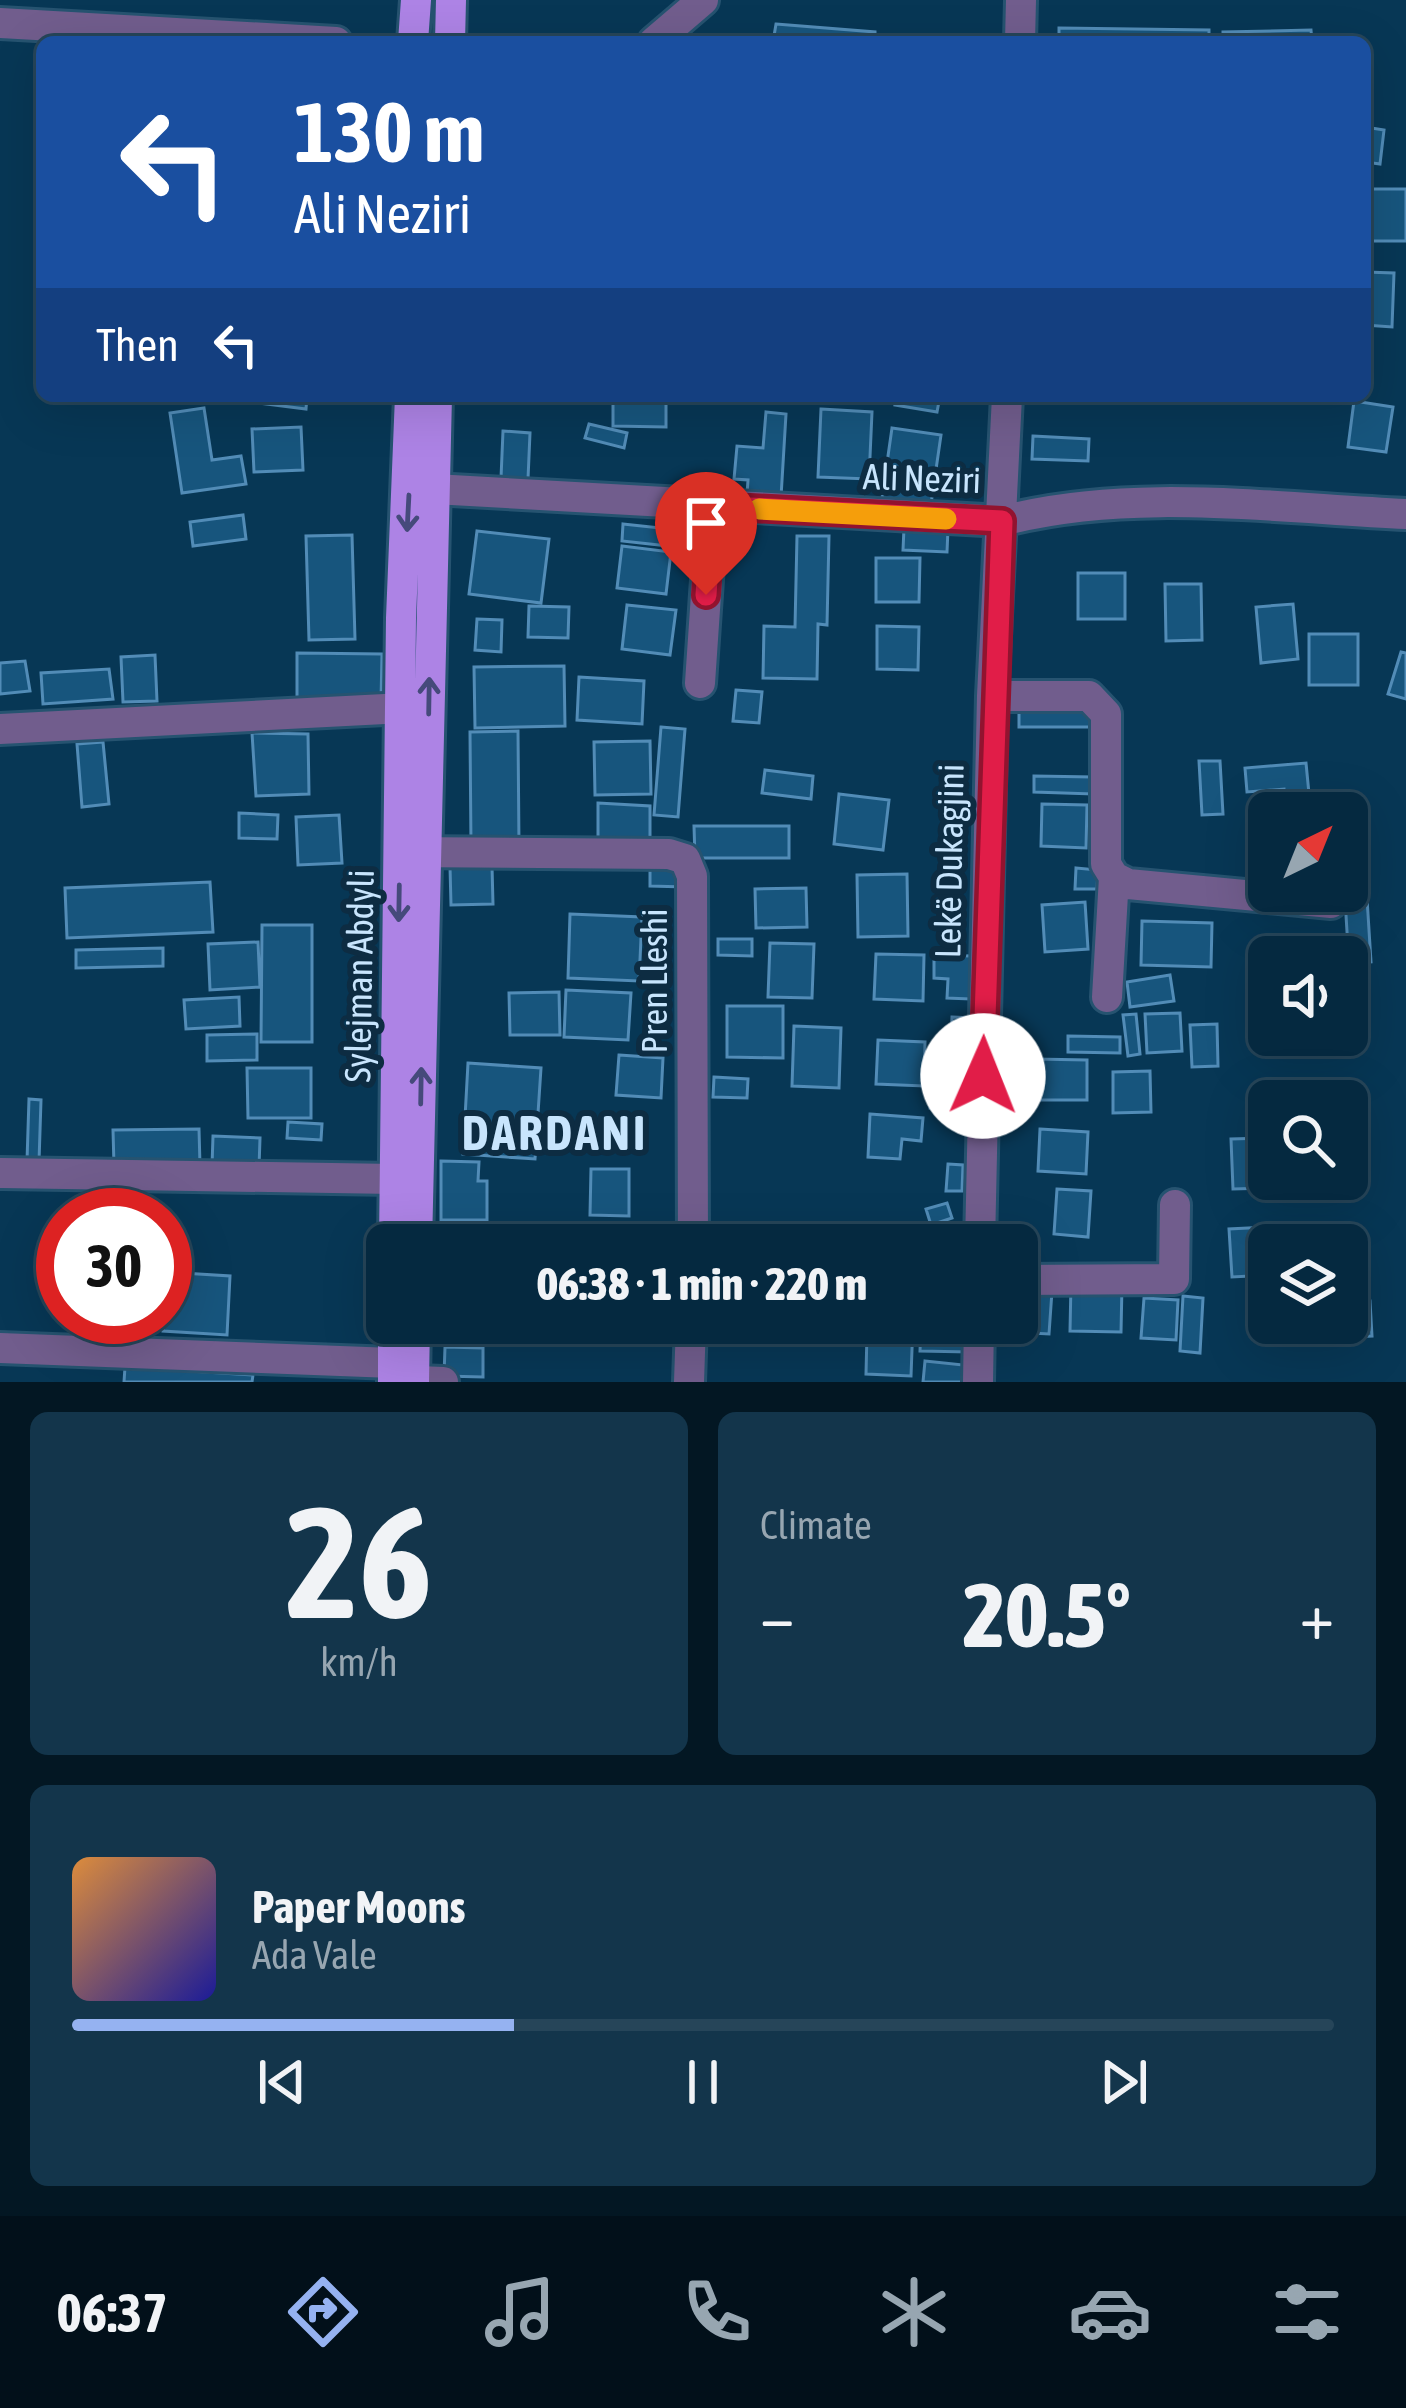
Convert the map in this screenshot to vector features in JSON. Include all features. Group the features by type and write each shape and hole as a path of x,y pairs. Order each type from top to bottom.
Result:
{"main road":[{"path":"413,36 416,0"},
{"path":"450,36 451,0"},
{"name":"Sylejman Abdyli","path":"394,1224 413,853 401,618 410,402"},
{"path":"417,1224 413,853 437,402"},
{"path":"397,1344 401,1378"},
{"path":"401,1378 410,1344"}],"street":[{"path":"661,36 703,0"},
{"path":"1020,36 1021,0"},
{"path":"0,23 230,36"},
{"name":"Lekë Dukagjini","path":"980,1224 992,696 1007,402"},
{"name":"Ali Neziri","path":"434,489 1002,521 1046,509 1187,504 1406,514"},
{"path":"700,683 712,506"},
{"path":"992,696 1089,696 1100,703 1106,714 1106,864 1114,877 1128,884 1248,895"},
{"path":"0,729 404,708"},
{"name":"Pren Lleshi","path":"413,853 669,854 685,859 692,876 693,1224"},
{"path":"1107,997 1114,877"},
{"path":"2,1173 395,1180"},
{"path":"1038,1280 1174,1279 1175,1205"},
{"path":"689,1382 690,1344"},
{"path":"978,1382 979,1344"},
{"path":"0,1348 443,1382"}],"building":[{"path":"776,24 875,32 875,36 774,36"},
{"path":"1059,28 1209,30 1209,36 1059,36"},
{"path":"1311,30 1312,36 1223,36 1223,32"},
{"path":"1371,128 1384,130 1380,164 1371,163"},
{"path":"1371,189 1406,189 1406,241 1371,241"},
{"path":"1371,272 1394,273 1392,327 1371,325"},
{"path":"258,402 307,402 306,409"},
{"path":"613,402 666,402 666,427 613,426"},
{"path":"896,402 939,402 937,412"},
{"path":"1354,402 1393,407 1386,452 1348,447"},
{"path":"204,408 212,460 241,456 246,484 182,493 170,413"},
{"path":"821,409 872,412 869,479 818,477"},
{"path":"766,412 786,414 781,497 747,494 748,480 734,479 737,446 763,448"},
{"path":"589,424 627,433 624,448 585,438"},
{"path":"301,427 303,470 254,472 252,429"},
{"path":"892,428 941,435 931,504 882,498"},
{"path":"503,431 530,433 528,479 501,478"},
{"path":"1033,436 1089,439 1088,461 1032,459"},
{"path":"243,515 246,539 193,546 190,522"},
{"path":"623,524 698,532 696,549 622,541"},
{"path":"904,528 948,529 947,552 903,550"},
{"path":"477,531 549,539 541,603 469,594"},
{"path":"352,535 355,639 309,640 306,536"},
{"path":"797,536 829,536 827,625 818,624 817,679 763,678 764,626 795,627"},
{"path":"622,546 671,552 666,594 617,588"},
{"path":"876,558 920,558 919,602 876,602"},
{"path":"1078,573 1125,573 1125,619 1078,619"},
{"path":"1165,584 1201,584 1202,640 1166,641"},
{"path":"1293,604 1298,659 1261,663 1256,607"},
{"path":"627,605 676,610 670,655 622,649"},
{"path":"529,606 569,607 568,638 528,637"},
{"path":"477,619 502,620 501,652 475,650"},
{"path":"877,626 919,627 918,670 877,669"},
{"path":"1309,634 1358,634 1358,685 1309,685"},
{"path":"1401,652 1406,653 1406,699 1388,694"},
{"path":"297,653 382,654 381,700 297,700"},
{"path":"155,655 157,701 123,702 121,657"},
{"path":"25,661 30,691 0,694 0,663"},
{"path":"564,666 565,726 475,728 474,667"},
{"path":"109,669 113,699 43,704 41,673"},
{"path":"579,677 644,681 642,724 577,720"},
{"path":"736,690 762,692 759,723 733,721"},
{"path":"1019,709 1092,710 1092,727 1019,727"},
{"path":"661,727 685,729 678,817 654,815"},
{"path":"518,731 519,846 471,846 470,732"},
{"path":"252,733 308,734 309,794 256,796"},
{"path":"650,741 651,794 595,795 594,742"},
{"path":"103,742 109,804 82,807 77,744"},
{"path":"1199,761 1220,761 1223,814 1202,815"},
{"path":"1306,763 1309,792 1247,792 1245,768"},
{"path":"765,770 813,776 811,799 762,793"},
{"path":"1034,776 1093,777 1093,794 1034,792"},
{"path":"839,794 889,800 883,850 834,844"},
{"path":"598,803 650,806 650,848 598,846"},
{"path":"1042,804 1087,805 1086,848 1041,846"},
{"path":"239,813 278,815 277,839 239,838"},
{"path":"339,815 342,863 298,865 296,817"},
{"path":"694,826 789,826 789,858 695,858"},
{"path":"492,866 493,904 451,905 450,867"},
{"path":"650,867 685,867 685,887 650,886"},
{"path":"1076,868 1098,870 1097,889 1075,889"},
{"path":"907,874 908,936 858,937 857,875"},
{"path":"210,882 213,932 67,938 65,888"},
{"path":"806,888 807,927 756,928 755,889"},
{"path":"1085,902 1088,949 1045,952 1042,905"},
{"path":"1346,912 1368,912 1371,962 1368,936 1347,936"},
{"path":"570,914 642,917 639,981 568,978"},
{"path":"1142,921 1212,923 1211,967 1141,965"},
{"path":"262,925 312,925 312,1042 261,1042"},
{"path":"718,939 752,939 752,956 718,955"},
{"path":"258,942 260,987 210,990 208,944"},
{"path":"770,943 814,944 812,998 768,997"},
{"path":"163,948 163,966 76,968 76,950"},
{"path":"876,954 924,955 923,1001 874,999"},
{"path":"934,955 971,956 970,999 947,998 948,979 934,978"},
{"path":"1170,975 1174,1001 1130,1007 1127,982"},
{"path":"566,990 631,993 628,1040 564,1037"},
{"path":"559,992 560,1035 510,1035 509,993"},
{"path":"239,997 240,1026 186,1029 184,1000"},
{"path":"727,1006 783,1006 783,1058 727,1057"},
{"path":"1180,1013 1182,1051 1147,1053 1145,1014"},
{"path":"1136,1014 1140,1054 1128,1056 1123,1015"},
{"path":"952,1017 974,1018 974,1046 951,1046"},
{"path":"1217,1024 1218,1066 1192,1067 1190,1025"},
{"path":"794,1026 841,1028 839,1088 792,1086"},
{"path":"257,1034 257,1060 207,1061 207,1035"},
{"path":"1068,1036 1120,1037 1120,1053 1068,1052"},
{"path":"878,1040 925,1042 924,1086 876,1084"},
{"path":"619,1055 663,1058 661,1098 616,1095"},
{"path":"1034,1059 1087,1060 1087,1100 1034,1100"},
{"path":"468,1063 541,1068 535,1159 463,1154"},
{"path":"946,1066 970,1066 969,1109 930,1108 931,1084 945,1085"},
{"path":"247,1068 311,1068 311,1118 248,1118"},
{"path":"1150,1071 1151,1112 1113,1113 1113,1072"},
{"path":"714,1077 748,1079 747,1098 713,1097"},
{"path":"29,1099 41,1100 39,1162 27,1161"},
{"path":"870,1114 923,1118 921,1141 902,1139 900,1159 868,1157"},
{"path":"288,1122 322,1124 321,1140 287,1138"},
{"path":"199,1129 200,1165 114,1166 113,1130"},
{"path":"1040,1129 1088,1132 1086,1174 1038,1171"},
{"path":"213,1136 260,1138 259,1168 212,1166"},
{"path":"1231,1139 1248,1139 1248,1189 1233,1189"},
{"path":"441,1161 479,1162 478,1181 487,1181 487,1220 441,1220"},
{"path":"948,1164 963,1165 962,1191 946,1191"},
{"path":"591,1169 629,1169 629,1216 590,1215"},
{"path":"1057,1189 1091,1191 1088,1237 1054,1234"},
{"path":"947,1203 952,1218 931,1224 926,1209"},
{"path":"1248,1228 1248,1276 1232,1277 1229,1229"},
{"path":"192,1274 230,1276 227,1335 192,1333"},
{"path":"1071,1283 1122,1285 1121,1332 1070,1331"},
{"path":"1038,1290 1052,1291 1049,1334 1038,1333"},
{"path":"1183,1296 1203,1298 1200,1353 1180,1351"},
{"path":"1144,1298 1178,1300 1176,1340 1141,1338"},
{"path":"1370,1301 1372,1336 1368,1336"},
{"path":"867,1344 912,1344 911,1376 866,1374"},
{"path":"920,1344 969,1344 969,1352 920,1351"},
{"path":"445,1347 483,1348 483,1377 444,1376"},
{"path":"925,1361 973,1366 972,1382 923,1382"},
{"path":"125,1367 253,1375 252,1382 124,1382"}],"slow traffic":[{"path":"759,509 946,519"}],"district":[{"name":"DARDANI","path":"555,1133"}],"route":[{"path":"706,595 712,506 1002,521 992,696 983,1076"}]}
